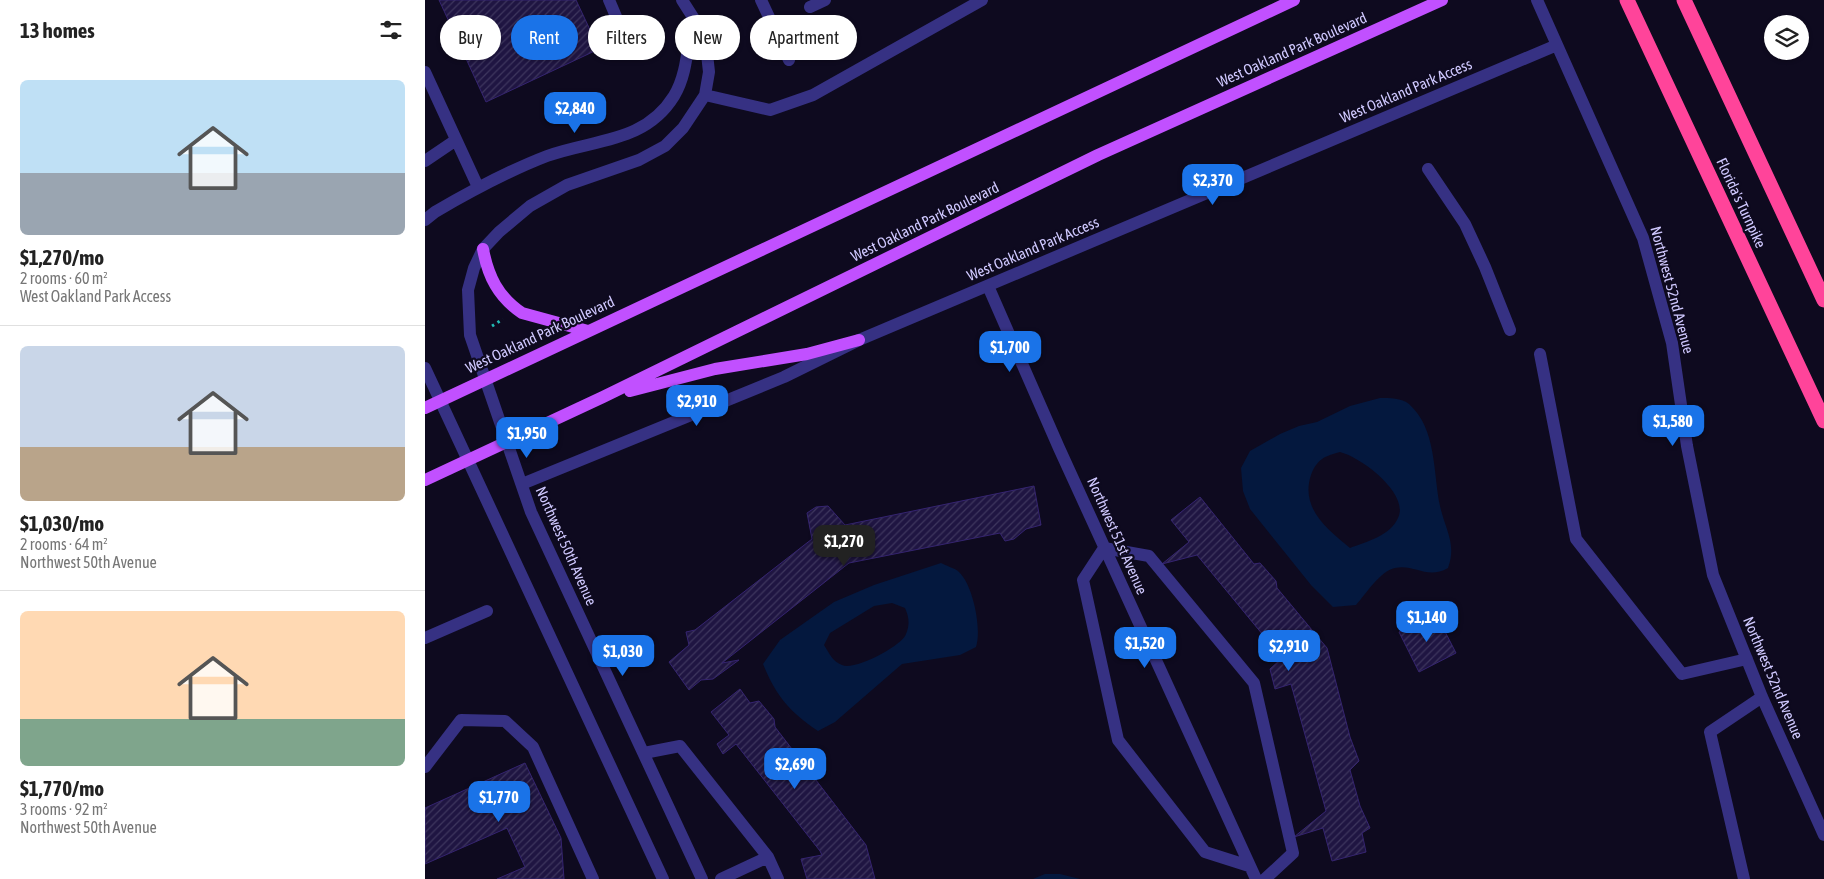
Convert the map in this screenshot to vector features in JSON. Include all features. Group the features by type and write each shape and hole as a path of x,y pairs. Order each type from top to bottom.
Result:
{"highway":[{"name":"Florida's Turnpike","path":"1627,0 1824,421"},
{"path":"1684,0 1824,300"}],"main road":[{"name":"West Oakland Park Boulevard","path":"425,408 1294,0"},
{"name":"West Oakland Park Boulevard","path":"425,480 603,397 1098,156 1442,0"},
{"path":"483,249 492,282 513,307 522,312 588,331"},
{"path":"603,397 715,368 807,354 859,340"}],"street":[{"path":"609,0 615,15"},
{"path":"682,0 691,15"},
{"path":"761,0 768,15"},
{"path":"809,7 825,0"},
{"path":"705,95 770,110 813,95 982,0"},
{"name":"Northwest 52nd Avenue","path":"1537,0 1643,238 1672,343 1687,446 1713,575 1761,697 1824,836"},
{"name":"West Oakland Park Access","path":"521,484 784,377 859,340 1557,45"},
{"path":"428,216 478,187 549,156 635,132 648,125 674,95 684,74 685,60"},
{"path":"483,249 514,219 548,194 585,177 639,160 665,146 683,128 705,95 709,72 708,60"},
{"path":"425,72 478,187"},
{"path":"425,162 456,140"},
{"path":"1428,169 1465,224 1485,267 1510,330"},
{"name":"Northwest 50th Avenue","path":"483,249 474,268 468,290 470,335 521,484 531,512 702,879"},
{"name":"Northwest 51st Avenue","path":"988,286 1104,548 1255,879"},
{"path":"1541,354 1576,539 1682,674 1747,659"},
{"path":"425,368 663,879"},
{"path":"1249,866 1205,852 1118,740 1083,580 1104,548 1149,556 1253,683 1293,853 1265,879"},
{"path":"425,638 487,611"},
{"path":"1744,879 1710,732 1761,697"},
{"path":"425,767 461,720 505,721 533,747 593,879"},
{"path":"644,753 680,746 767,857 778,879"},
{"path":"721,879 767,857"}],"path":[{"path":"492,326 500,323 505,317"}],"water":[{"path":"1380,398 1395,399 1406,402 1418,414 1425,426 1429,439 1440,506 1451,544 1451,551 1448,568 1434,572 1402,567 1389,570 1379,578 1356,605 1333,607 1311,585 1250,509 1243,491 1241,468 1250,451 1280,434 1299,426 1317,422 1350,406","holes":["1340,452 1360,461 1381,478 1397,498 1400,508 1398,518 1384,534 1350,548 1318,517 1312,508 1309,498 1311,475 1316,465 1330,455"]},
{"path":"941,563 957,571 964,578 975,608 978,630 976,647 960,655 902,664 835,722 818,731 799,717 785,702 773,685 763,664 780,640 834,602 874,585","holes":["892,603 905,608 909,621 906,634 896,645 877,656 857,664 842,665 834,659 824,645 830,633 874,606"]},
{"path":"1045,874 1060,874 1080,879 1033,879"}],"building":[{"path":"439,0 576,0 588,26 588,54 578,59 578,15 511,15 511,60 576,60 486,102 467,60 501,60 501,15 446,15"},
{"path":"1034,486 1041,525 1026,529 1014,539 1005,541 1000,533 849,563 722,663 739,660 713,679 701,680 689,690 669,662 689,645 686,632 695,630 812,539 807,513 816,507 828,506 845,525"},
{"path":"1200,497 1254,564 1260,563 1276,581 1277,588 1327,648 1350,737 1359,761 1350,770 1360,806 1370,828 1362,833 1366,852 1332,861 1323,828 1294,837 1326,811 1291,684 1275,689 1270,669 1282,658 1197,555 1162,564 1189,542 1171,520"},
{"path":"1436,614 1456,653 1419,672 1399,632"},
{"path":"740,689 750,703 759,701 774,719 775,727 866,845 875,879 807,879 801,859 822,855 820,851 736,744 723,754 717,744 729,735 711,712"},
{"path":"525,763 561,838 564,879 497,879 525,867 507,828 425,864 425,808"}]}
